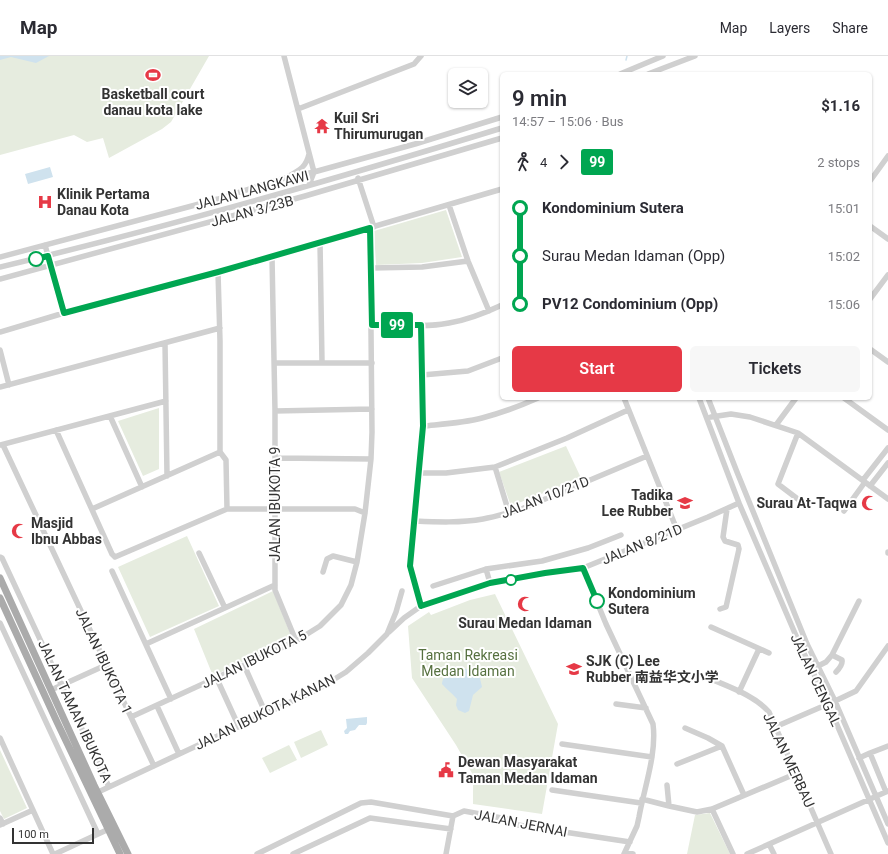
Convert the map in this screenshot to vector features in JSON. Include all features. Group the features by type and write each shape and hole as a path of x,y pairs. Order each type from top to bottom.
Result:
{"main road":[{"name":"JALAN TAMAN IBUKOTA","path":"0,578 51,690 95,794"},
{"name":"JALAN TAMAN IBUKOTA","path":"0,598 2,609 57,722 112,828 128,854"},
{"name":"JALAN TAMAN IBUKOTA","path":"112,828 120,854"}],"street":[{"path":"284,56 314,172 309,185"},
{"path":"298,109 414,64 421,56"},
{"path":"625,72 663,56"},
{"path":"653,72 695,56"},
{"name":"JALAN LANGKAWI","path":"0,257 218,199 281,179 314,172 415,144 500,118"},
{"name":"JALAN LANGKAWI","path":"0,267 48,256 356,173 500,129"},
{"name":"JALAN 3/23B","path":"0,279 358,181 500,139"},
{"path":"281,179 300,170 306,164 309,152"},
{"path":"872,178 888,156"},
{"path":"314,172 328,180"},
{"name":"JALAN IBUKOTA 5","path":"131,718 296,641 320,626 341,605 351,585 357,562 365,513 371,459 372,432 372,227 356,173"},
{"path":"0,332 64,313 272,257 500,190"},
{"path":"449,204 468,260 489,311"},
{"path":"872,227 888,238"},
{"path":"320,242 322,362"},
{"path":"45,245 64,313"},
{"name":"JALAN IBUKOTA 9","path":"272,257 275,363 275,585 296,641"},
{"path":"371,268 422,267 468,260"},
{"path":"218,272 220,328 220,452 226,460 227,509"},
{"path":"872,296 888,275"},
{"path":"372,325 421,325 448,323 471,318 500,306"},
{"path":"421,325 423,426 410,566 421,606"},
{"path":"0,387 220,328"},
{"path":"165,343 167,476"},
{"path":"0,350 9,385"},
{"path":"872,350 888,362"},
{"path":"422,375 468,371 500,359"},
{"path":"275,363 372,363"},
{"path":"423,426 482,418 533,400"},
{"path":"625,400 677,530"},
{"name":"JALAN CENGAL","path":"700,400 739,503 888,843"},
{"name":"JALAN CENGAL","path":"709,400 807,644 835,701 888,824"},
{"path":"776,425 795,400"},
{"path":"847,400 888,430"},
{"path":"1,445 166,401"},
{"path":"275,412 372,410"},
{"path":"418,473 446,473 495,467 565,439 628,410"},
{"path":"706,418 731,414 750,417 798,433 888,500"},
{"path":"110,416 142,487"},
{"path":"56,430 112,554 115,557 227,509 355,509 365,513"},
{"path":"798,433 778,484 803,503"},
{"name":"JALAN IBUKOTA 1","path":"1,445 154,766"},
{"path":"844,511 866,483 888,448"},
{"path":"92,509 220,452"},
{"name":"JALAN 10/21D","path":"415,521 450,522 482,519 509,513 647,456"},
{"path":"275,458 371,459"},
{"path":"866,483 888,463"},
{"path":"495,467 509,513"},
{"name":"JALAN 8/21D","path":"387,634 404,618 421,606 489,584 545,573 583,568 739,503"},
{"path":"720,609 726,607 739,549 738,546 725,541 723,537 727,509"},
{"path":"433,586 484,570 542,561 588,548 621,535"},
{"path":"199,553 224,608"},
{"path":"323,572 327,559 332,556 357,562"},
{"path":"0,557 2,558 109,787"},
{"path":"583,568 606,624 653,724 654,732 652,757 636,826 625,853 634,854"},
{"path":"484,570 489,584"},
{"path":"112,571 171,699"},
{"path":"146,644 275,585"},
{"name":"JALAN IBUKOTA KANAN","path":"95,794 320,688 346,672 387,634 396,612 402,591"},
{"path":"818,666 826,662 832,654 859,601"},
{"path":"2,609 13,605"},
{"path":"0,623 98,834"},
{"path":"711,627 769,653"},
{"path":"775,727 835,701 856,690 888,646"},
{"path":"739,692 759,648"},
{"path":"832,654 842,660 840,668 836,672"},
{"path":"51,690 106,665"},
{"path":"244,665 266,714"},
{"name":"JALAN MERBAU","path":"704,676 762,704 769,712 831,854"},
{"path":"217,679 239,727"},
{"path":"616,704 646,708"},
{"path":"158,706 179,754"},
{"path":"48,727 57,722"},
{"path":"685,728 714,740 722,746 744,795"},
{"path":"0,738 54,854 112,828"},
{"path":"562,744 652,757"},
{"path":"677,764 722,746"},
{"path":"859,758 888,746"},
{"path":"747,854 887,792 870,753"},
{"path":"552,790 669,806 697,812 712,809 795,774"},
{"path":"667,785 669,806"},
{"name":"JALAN JERNAI","path":"257,854 361,804 372,802 454,816 464,811 507,818 518,825 630,842"},
{"path":"712,809 733,854"},
{"path":"0,818 2,825 33,810"},
{"path":"446,854 454,816"},
{"path":"293,854 370,818 451,829"},
{"path":"769,844 774,854"}],"green space":[{"path":"0,56 209,56 171,122 162,129 109,158 103,138 87,142 74,135 0,155"},
{"path":"446,210 462,257 422,263 376,265 374,231"},
{"path":"159,408 159,469 143,476 118,421"},
{"path":"566,446 581,478 511,506 499,472"},
{"path":"187,536 219,606 150,637 118,567"},
{"path":"273,591 292,638 213,676 194,629"},
{"name":"Taman Rekreasi Medan Idaman","path":"495,594 558,724 542,814 473,804 473,775 456,745 412,678 408,626 429,612 431,615 470,600"},
{"path":"321,730 328,745 301,758 294,742"},
{"path":"289,745 297,760 270,773 262,758"},
{"path":"0,750 27,808 4,819 0,811"},
{"path":"710,813 730,854 687,854 695,815"}],"water":[{"path":"0,56 49,56 36,63 11,57 0,60"},
{"path":"50,167 53,177 28,184 25,174"},
{"path":"466,669 475,671 479,674 482,687 473,695 469,711 465,713 458,710 456,705 457,699 442,684 447,675 454,671"},
{"path":"367,717 366,725 359,725 355,730 345,734 344,731 347,728 346,719"}],"waterway":[{"path":"626,60 627,56"}],"bus line":[{"name":"99","path":"36,259 48,256 64,313 218,272 370,228 372,325 421,325 423,426 410,566 421,606 490,583 583,568 597,601"}],"place":[{"name":"Basketball court danau kota lake","path":"153,75"},
{"name":"Kuil Sri Thirumurugan","path":"322,126"},
{"name":"Klinik Pertama Danau Kota","path":"45,202"},
{"name":"Tadika Lee Rubber","path":"685,503"},
{"name":"Surau At-Taqwa","path":"869,503"},
{"name":"Masjid Ibnu Abbas","path":"19,531"},
{"name":"Kondominium Sutera","path":"597,601"},
{"name":"Surau Medan Idaman","path":"525,604"},
{"name":"SJK (C) Lee Rubber 南益华文小学","path":"574,669"},
{"name":"Dewan Masyarakat Taman Medan Idaman","path":"446,770"}]}
